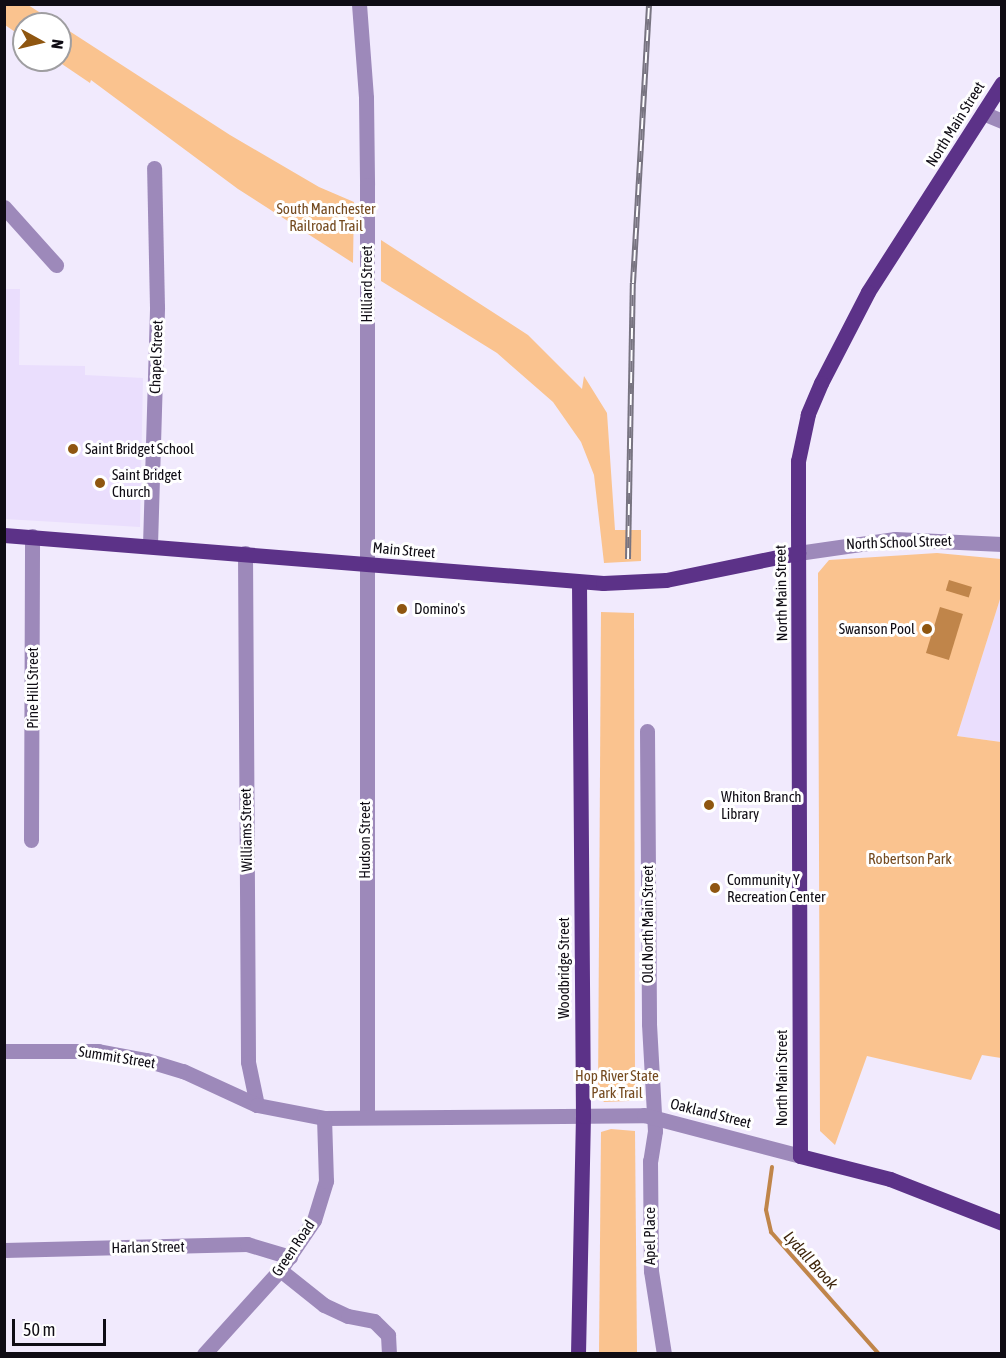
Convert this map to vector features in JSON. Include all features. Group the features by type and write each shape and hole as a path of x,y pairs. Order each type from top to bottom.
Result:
{"main road":[{"name":"North Main Street","path":"800,1156 798,461 807,414 868,292 1002,83"},
{"name":"Main Street","path":"4,535 150,545 579,582 666,580 798,553"},
{"name":"Woodbridge Street","path":"578,1353 583,1116 579,582"},
{"name":"Oakland Street","path":"800,1156 890,1179 1002,1223"}],"street":[{"name":"Hilliard Street","path":"359,4 366,109 365,564"},
{"path":"983,113 1002,121"},
{"name":"Chapel Street","path":"150,545 157,307 154,168"},
{"path":"4,207 56,265"},
{"name":"Pine Hill Street","path":"31,840 32,536"},
{"name":"North School Street","path":"798,553 888,540 1002,544"},
{"name":"Williams Street","path":"245,553 248,1062 257,1105"},
{"name":"Hudson Street","path":"365,564 367,1117"},
{"name":"Old North Main Street","path":"647,731 649,1024 654,1117"},
{"name":"Summit Street","path":"4,1050 98,1051 146,1060 183,1071 257,1105"},
{"name":"Oakland Street","path":"257,1105 324,1118 654,1117 800,1156"},
{"name":"Apel Place","path":"654,1117 651,1271 664,1353"},
{"name":"Green Road","path":"204,1353 280,1270 322,1201 327,1138 324,1118"},
{"name":"Harlan Street","path":"4,1250 247,1244 290,1257"},
{"path":"280,1270 324,1305 348,1316 374,1321 388,1335 389,1353"}],"shaded area":[{"name":"Saint Bridget School","path":"5,289 20,289 19,365 85,366 85,375 143,378 140,527 5,519"},
{"path":"949,580 972,587 969,598 946,591"},
{"path":"1001,596 1001,742 957,736"},
{"path":"940,607 963,614 949,660 926,653"}],"green space":[{"path":"4,5 28,5 39,12 12,12 12,30 5,25"},
{"name":"South Manchester Railroad Trail","path":"72,33 230,135 319,187 354,202 353,263 238,189 91,80 90,83 72,71"},
{"name":"South Manchester Railroad Trail","path":"381,240 528,335 582,389 584,376 607,413 615,530 641,530 641,561 604,563 594,475 581,442 553,402 497,353 381,281"},
{"name":"Robertson Park","path":"937,553 1001,559 1001,596 957,736 1001,742 1001,1058 982,1055 971,1080 867,1056 835,1145 820,1131 818,573 829,560"},
{"name":"Hop River State Park Trail","path":"601,612 634,613 635,1096 628,1101 604,1102 598,1094"},
{"name":"Hop River State Park Trail","path":"611,1129 635,1131 637,1353 599,1353 601,1132"}],"waterway":[{"name":"Lydall Brook","path":"772,1167 766,1210 771,1232 879,1354"}],"railway":[{"path":"628,559 633,283 649,4"}],"place":[{"name":"Saint Bridget School","path":"73,449"},
{"name":"Saint Bridget Church","path":"100,483"},
{"name":"Domino's","path":"402,609"},
{"name":"Swanson Pool","path":"927,629"},
{"name":"Whiton Branch Library","path":"709,805"},
{"name":"Community Y Recreation Center","path":"715,888"}]}
